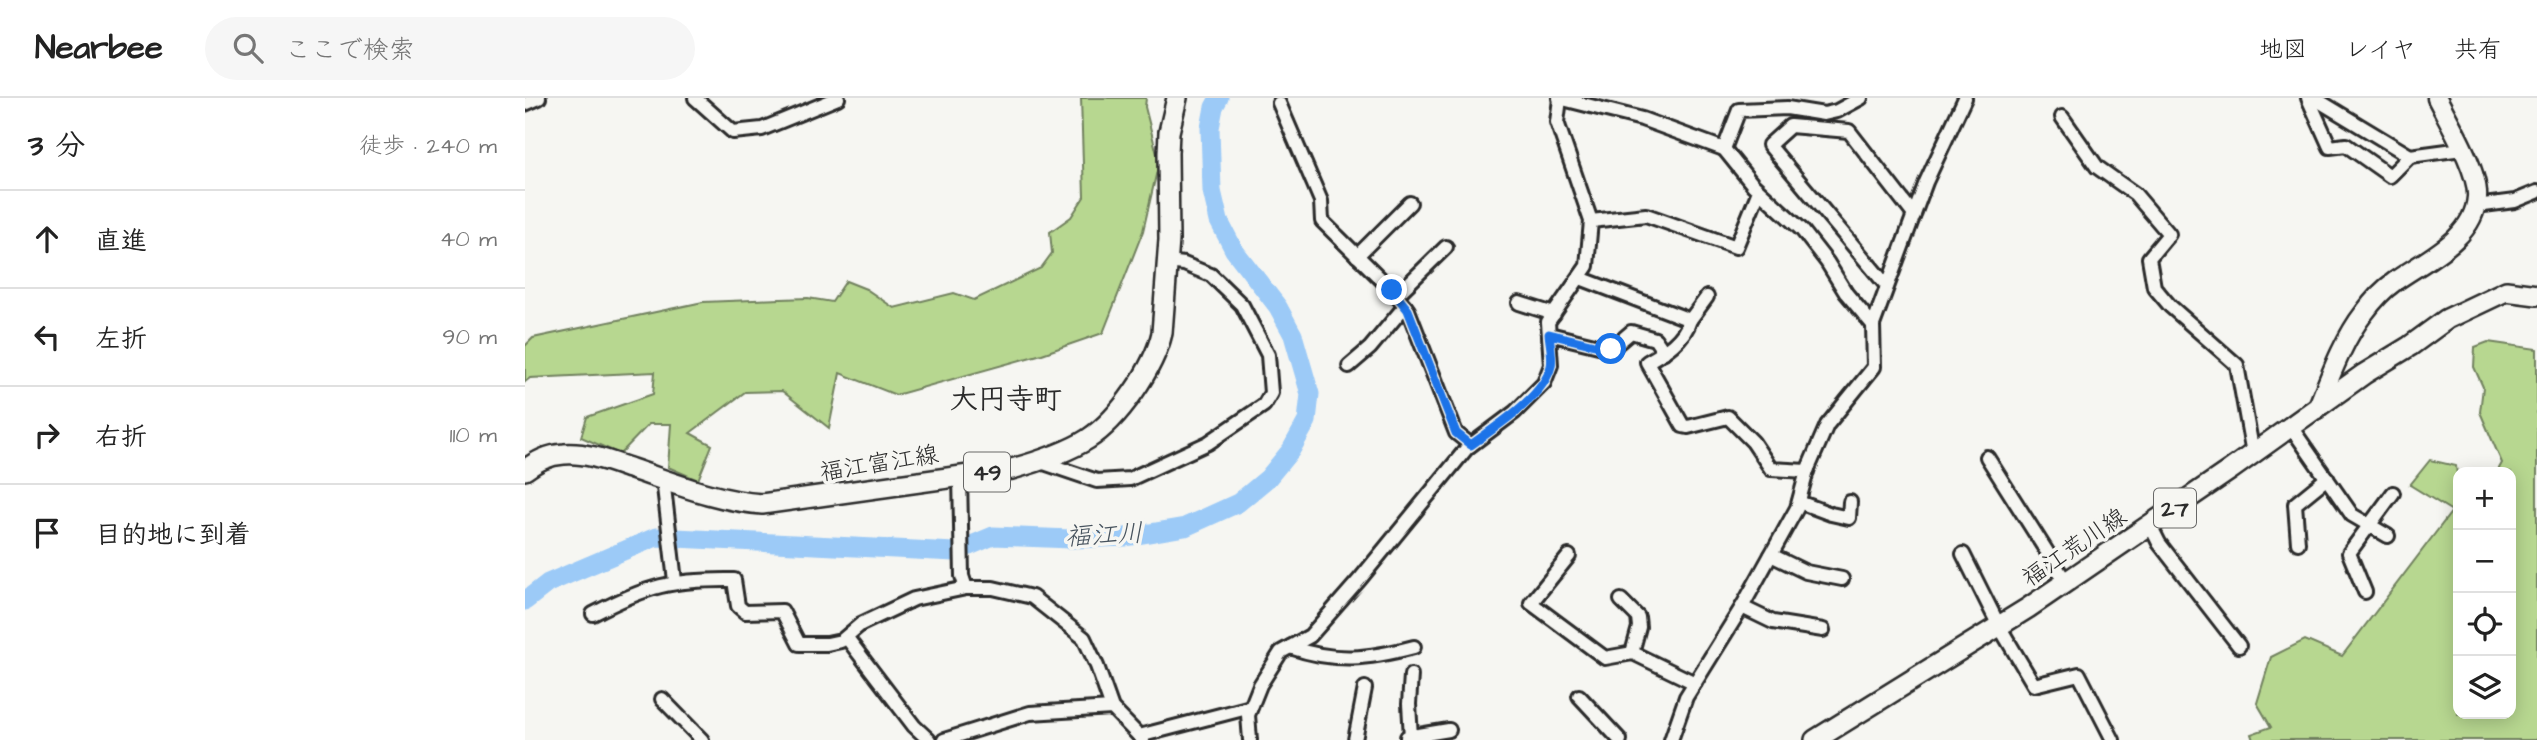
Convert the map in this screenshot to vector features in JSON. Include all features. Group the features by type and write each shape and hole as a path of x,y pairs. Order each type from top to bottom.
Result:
{"main road":[{"name":"福江富江線","path":"525,470 548,457 577,454 742,503 761,504 1012,469 1081,442 1112,418 1141,379 1159,347 1168,262 1168,153 1177,98"},
{"name":"福江荒川線","path":"1815,740 2066,582 2447,319 2505,291 2537,295"}],"street":[{"path":"525,104 539,98"},
{"path":"695,98 733,132 762,129 838,98"},
{"path":"1724,149 1739,104 1824,114 1861,98"},
{"path":"1671,740 1686,697 1742,607 1799,502 1807,471 1827,425 1874,367 1873,324 1926,182 1965,98"},
{"path":"2308,98 2330,148 2346,145 2390,176 2410,156 2462,149"},
{"path":"2315,98 2410,156"},
{"path":"2316,409 2332,372 2364,313 2391,284 2449,246 2469,223 2476,206 2476,178 2437,98"},
{"path":"1250,740 1248,715 1251,706 1260,685 1281,652 1310,636 1471,445 1515,412 1544,383 1551,365 1548,322 1587,266 1591,220 1557,122 1560,99 1596,102 1724,149 1759,191 1802,230 1827,262 1846,293 1873,324"},
{"path":"1279,103 1321,201 1322,221 1405,306 1456,433 1471,445"},
{"path":"2062,117 2097,167 2135,194 2169,234 2149,258 2154,287 2169,306 2237,365 2253,454"},
{"path":"1887,286 1769,145 1790,126 1849,131 1914,215"},
{"path":"1591,220 1646,215 1736,247 1759,191"},
{"path":"2476,206 2515,201 2537,192"},
{"path":"1357,256 1410,203"},
{"path":"1397,295 1447,247"},
{"path":"1037,461 1097,481 1130,479 1207,443 1264,405 1271,393 1268,355 1242,304 1211,275 1184,264 1168,262"},
{"path":"1580,278 1690,320"},
{"path":"1707,298 1690,320 1687,329 1664,352 1647,362 1683,426 1728,417 1753,442 1771,469 1807,471"},
{"path":"1519,303 1554,314"},
{"path":"1349,366 1370,348 1405,306"},
{"path":"1549,334 1611,349 1631,332 1655,339 1664,352"},
{"path":"2291,427 2352,515 2388,536"},
{"path":"1987,457 2066,582"},
{"path":"960,476 964,582"},
{"path":"2298,543 2295,504 2327,478"},
{"path":"663,479 664,508 675,581"},
{"path":"2365,592 2349,553 2393,493"},
{"path":"1799,502 1849,518 1850,502"},
{"path":"2150,525 2159,543 2239,646"},
{"path":"1963,554 1999,626 2034,685 2079,674 2113,740"},
{"path":"1771,555 1806,572 1842,579"},
{"path":"1569,556 1531,603 1605,658 1632,653 1695,683"},
{"path":"593,614 634,593 675,581 734,580 738,606 745,612 782,611 799,644 827,644 847,638 861,624 913,599 964,582 1032,597 1084,638 1112,708 1141,738 1251,706"},
{"path":"1621,600 1638,617 1639,627 1632,653"},
{"path":"1742,607 1773,622 1823,630"},
{"path":"847,638 914,726 929,740"},
{"path":"1290,647 1315,656 1349,658 1382,655 1414,647"},
{"path":"1411,675 1409,738 1449,730"},
{"path":"1355,740 1365,688"},
{"path":"1580,696 1620,740"},
{"path":"662,699 702,740"},
{"path":"944,740 1030,713 1112,708"}],"green space":[{"path":"1081,98 1146,98 1145,107 1159,162 1143,231 1103,333 1042,354 896,395 840,373 829,428 782,391 745,392 690,433 712,445 698,480 668,467 671,424 649,424 620,454 581,437 587,417 653,394 655,372 530,378 525,382 525,346 533,338 703,302 808,298 832,302 846,281 866,289 894,308 954,293 974,300 1041,268 1052,253 1050,232 1071,217 1084,197"},
{"path":"2488,342 2537,349 2537,740 2253,740 2251,734 2271,727 2257,703 2271,657 2305,640 2342,656 2452,511 2410,485 2430,460 2456,467 2453,467 2453,719 2516,719 2516,467 2500,467 2502,463 2480,412 2483,387 2474,367 2475,347"}],"waterway":[{"name":"福江川","path":"525,601 548,583 656,537 955,552 993,536 1071,539 1126,537 1185,527 1238,503 1268,478 1291,450 1307,421 1310,394 1293,335 1278,307 1234,250 1219,221 1212,191 1210,128 1214,107 1219,98"}],"district":[{"name":"大円寺町","path":"1006,398"}],"route":[{"path":"1392,290 1408,310 1456,433 1471,445 1515,412 1544,383 1551,365 1549,334 1611,349"}]}
